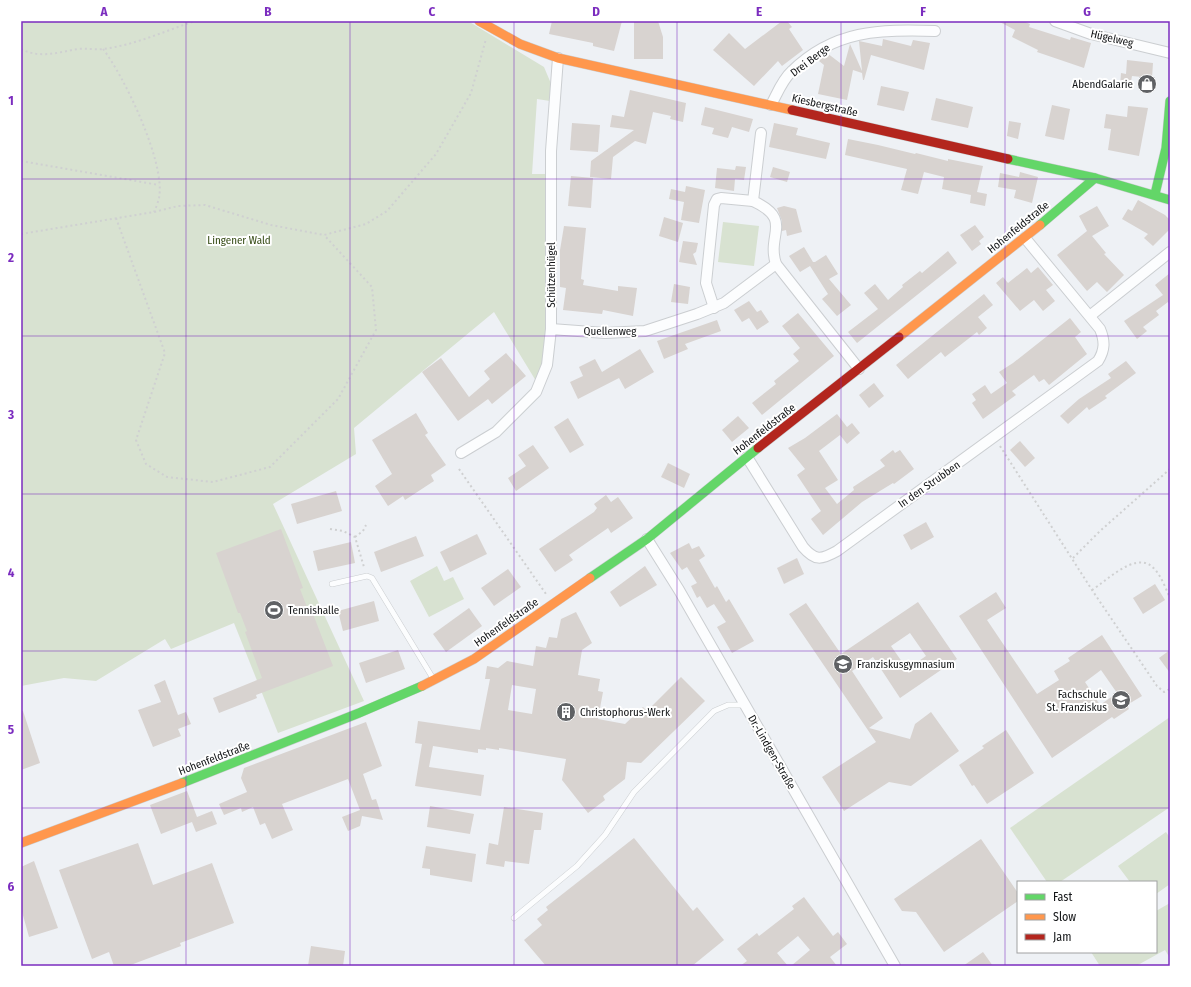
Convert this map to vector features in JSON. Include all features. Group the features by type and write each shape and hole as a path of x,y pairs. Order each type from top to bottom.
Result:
{"street":[{"name":"Kiesbergstraße","path":"479,21 491,24 520,44 558,58 1095,178 1155,194 1170,200"},
{"name":"Hügelweg","path":"1055,21 1091,34 1170,53"},
{"name":"Drei Berge","path":"771,105 780,87 791,71 829,44 854,34 878,31 935,31"},
{"name":"Schützenhügel","path":"461,453 496,432 536,392 547,365 551,329 551,151 558,58"},
{"path":"1155,194 1163,169 1170,101"},
{"path":"753,202 761,133"},
{"name":"Hohenfeldstraße","path":"21,843 216,770 435,680 474,659 647,539 748,457 1025,238 1095,178"},
{"path":"714,308 706,283 714,204 717,199 721,198 753,202 771,211 775,218 777,229 773,255 776,264 859,369"},
{"name":"In den Strubben","path":"748,457 809,555 817,558 825,558 837,551 995,438 1098,361 1104,348 1104,338 1100,329 1091,315 1025,238"},
{"path":"1091,315 1170,252"},
{"name":"Quellenweg","path":"551,329 604,333 645,331 714,308 724,303 776,264"},
{"name":"Dr.-Lindgen-Straße","path":"647,539 679,590 896,966"}],"lane":[{"path":"332,584 367,576 376,582 435,680"},
{"path":"514,918 577,866 605,835 634,792 714,711 728,705 745,705"}],"path":[{"path":"21,49 30,53 42,54 79,49 103,49 146,39 195,21"},
{"path":"21,234 154,212 178,206 205,205 271,225 324,235 366,224 387,211 436,154 471,93 491,24"},
{"path":"103,49 126,86 157,164 159,197 154,212"},
{"path":"21,161 159,185"},
{"path":"116,218 165,353 136,440 146,464 167,477 213,482 270,467 338,399 376,330 372,287 324,235"},
{"path":"995,438 1092,590 1157,686 1164,692 1170,689"},
{"path":"459,469 554,604"},
{"path":"1073,558 1100,531 1170,469"},
{"path":"355,537 366,525"},
{"path":"330,530 344,531 355,537 367,576"},
{"path":"1092,590 1128,565 1136,562 1150,565 1159,576 1170,598"}],"green space":[{"name":"Lingener Wald","path":"21,21 468,21 544,67 552,86 550,101 537,99 532,174 545,174 550,308 546,363 536,381 494,312 354,428 356,454 273,504 364,701 278,733 234,623 171,649 165,639 96,681 64,678 21,686"},
{"path":"723,222 759,226 754,266 718,262"},
{"path":"437,566 444,581 453,577 464,599 429,617 410,581"},
{"path":"1170,717 1170,807 1061,881 1046,881 1010,828"},
{"path":"1166,832 1170,838 1170,884 1157,893 1157,881 1129,881 1118,866"},
{"path":"1170,903 1170,958 1165,950 1136,966 1100,966 1092,953 1157,953 1157,910"}],"building":[{"path":"552,21 622,21 614,51 593,46 593,43 549,34"},
{"path":"634,21 658,21 663,37 663,59 634,59"},
{"path":"782,21 787,21 792,27 789,29 803,50 782,66 778,61 754,86 713,50 729,33 745,49"},
{"path":"998,21 1023,21 1030,24 1029,27 1070,40 1071,37 1091,43 1084,68 1037,52 1038,50 1012,37 1015,30"},
{"path":"883,39 911,46 913,40 930,43 924,70 871,55 864,80 862,73 853,70 847,100 818,94 824,65 819,61 824,55 827,53 844,66 850,44 862,71 859,41 882,46"},
{"path":"1127,60 1153,63 1152,78 1132,76 1130,87 1120,86 1121,73 1126,74"},
{"path":"881,86 909,92 904,111 877,105"},
{"path":"630,90 686,103 683,122 670,119 671,116 653,112 646,144 635,141 613,157 611,179 590,177 591,161 634,130 610,127 612,115 624,117"},
{"path":"936,98 973,107 968,128 931,120"},
{"path":"1052,105 1070,109 1064,140 1045,136"},
{"path":"1128,106 1148,108 1139,156 1108,150 1111,129 1104,128 1106,114 1127,117"},
{"path":"705,107 753,119 749,132 732,127 728,138 712,134 714,128 701,125"},
{"path":"1009,121 1021,123 1018,139 1007,136"},
{"path":"572,123 600,125 598,152 570,150"},
{"path":"774,123 798,128 796,135 830,143 826,159 769,147"},
{"path":"848,139 948,161 948,159 983,166 977,192 987,194 985,206 970,203 971,195 942,189 944,177 924,172 918,194 901,190 907,169 845,155"},
{"path":"736,166 746,167 744,180 735,179 734,191 715,188 717,168 735,170"},
{"path":"773,167 790,172 787,182 770,177"},
{"path":"1020,172 1038,177 1032,203 1014,198 1016,190 998,187 1000,173 1019,177"},
{"path":"571,176 593,178 591,208 568,206"},
{"path":"686,186 705,190 699,223 681,220 684,202 669,199 671,189 685,192"},
{"path":"1138,200 1165,215 1170,220 1170,229 1153,246 1144,238 1148,234 1122,219 1128,209 1132,211"},
{"path":"784,206 796,209 802,232 787,236 786,230 782,231 782,221 777,208"},
{"path":"1097,206 1109,226 1092,236 1106,253 1104,254 1124,275 1107,292 1097,282 1087,291 1057,255 1087,231 1079,216"},
{"path":"664,217 683,223 678,242 659,236"},
{"path":"975,225 984,237 979,241 981,244 972,251 960,235"},
{"path":"564,226 586,228 581,279 584,280 583,285 618,291 618,286 637,288 633,316 603,310 602,314 563,310 566,288 560,287 560,250"},
{"path":"683,241 698,243 696,252 693,254 697,265 679,262"},
{"path":"804,247 813,262 826,255 838,274 829,279 851,305 837,316 822,299 828,294 810,266 800,272 789,256"},
{"path":"948,251 957,263 857,343 848,332 878,309 864,293 875,284 888,300 903,287 902,285 920,271 922,273"},
{"path":"1038,267 1053,285 1046,290 1055,301 1043,311 1034,300 1020,311 996,283 1003,277 1008,283 1027,268 1031,273"},
{"path":"1170,273 1170,305 1168,302 1156,311 1159,315 1143,327 1147,331 1137,339 1124,321 1163,295 1155,285"},
{"path":"674,284 690,287 688,304 671,302"},
{"path":"984,294 993,305 978,317 987,328 979,335 977,332 945,357 941,352 908,379 896,365"},
{"path":"749,301 757,312 761,310 769,322 757,330 749,318 742,322 734,310"},
{"path":"798,313 834,356 762,415 752,403 776,384 774,381 799,361 793,354 800,348 782,326"},
{"path":"1070,318 1081,332 1075,337 1087,354 1049,385 1044,379 1039,382 1034,375 1012,391 1016,395 983,419 972,403 976,400 972,394 985,385 991,394 1007,383 999,372 1013,363"},
{"path":"717,320 721,331 685,344 688,349 664,359 657,341"},
{"path":"640,349 654,372 625,389 619,378 578,399 570,382 583,376 579,367 595,359 602,372"},
{"path":"506,353 526,376 492,404 488,399 458,421 422,372 441,358 469,397 490,379 484,371"},
{"path":"1126,361 1136,373 1105,396 1107,398 1089,410 1087,407 1068,424 1060,416 1079,399 1111,378 1108,374"},
{"path":"874,383 884,396 869,408 859,395"},
{"path":"416,413 428,433 425,435 446,465 431,475 434,481 405,500 403,496 388,506 375,486 392,474 372,440"},
{"path":"837,414 847,427 852,423 860,433 847,444 840,435 819,451 838,480 825,488 837,504 854,490 853,487 885,466 880,460 893,450 895,453 900,450 914,469 894,484 893,483 862,502 823,535 811,519 821,511 797,475 805,469 788,448 805,438"},
{"path":"738,416 749,428 732,442 722,430"},
{"path":"568,418 584,445 570,453 554,427"},
{"path":"1020,441 1035,458 1025,467 1010,450"},
{"path":"533,445 549,468 516,491 508,478 526,466 518,455"},
{"path":"668,463 690,474 684,488 661,477"},
{"path":"336,491 342,511 297,524 291,504"},
{"path":"606,495 611,502 618,497 633,518 611,533 608,528 569,555 573,560 555,572 539,549 594,512 597,508 594,504"},
{"path":"926,522 934,537 911,550 903,535"},
{"name":"Tennishalle","path":"281,529 303,588 300,589 307,607 310,606 333,666 256,695 257,698 219,713 213,698 262,678 245,632 247,631 240,613 238,613 216,553"},
{"path":"477,534 487,554 450,572 440,552"},
{"path":"416,536 424,556 381,572 374,552"},
{"path":"351,542 355,563 318,571 313,551"},
{"path":"689,543 692,549 699,546 705,556 699,560 715,588 717,586 726,602 729,599 754,641 732,653 717,627 726,622 714,604 707,608 700,596 697,598 691,586 697,583 687,567 682,570 670,553"},
{"path":"797,558 804,574 784,584 777,568"},
{"path":"645,566 657,585 620,607 610,592"},
{"path":"508,569 521,587 494,606 481,588"},
{"path":"1155,584 1165,600 1143,614 1133,598"},
{"path":"996,592 1006,608 987,620 1037,694 1059,680 1054,671 1070,661 1068,658 1102,635 1142,696 1127,705 1129,709 1114,719 1112,717 1052,758 959,616","holes":["1101,670 1117,693 1100,705 1085,682"]},
{"path":"374,601 379,621 343,631 338,611"},
{"path":"918,602 957,659 900,698 873,657 852,671 883,718 869,728 910,739 915,724 931,712 959,751 911,786 889,782 844,811 822,777 876,742 789,614 806,603 841,654","holes":["910,633 926,656 907,669 891,646"]},
{"path":"469,608 482,626 446,652 433,634"},
{"name":"Christophorus-Werk","path":"576,612 592,643 582,650 578,675 600,679 598,691 603,692 598,719 625,724 643,707 647,711 681,677 705,701 641,763 627,762 625,779 603,796 605,800 588,813 562,780 566,759 499,748 499,750 486,748 486,750 478,749 478,753 433,746 429,767 484,775 481,796 415,786 422,744 415,743 418,721 480,730 490,679 485,679 487,666 498,668 507,661 533,666 536,646 546,648 549,637 557,638 561,619","holes":["512,685 536,689 532,714 508,710"]},
{"path":"398,650 405,669 366,683 359,663"},
{"path":"1170,650 1170,673 1159,658"},
{"path":"165,680 178,715 186,712 191,724 178,729 181,736 153,747 138,710 161,702 154,685"},
{"path":"21,711 23,711 40,763 21,770"},
{"path":"366,722 382,766 363,774 372,800 376,799 383,820 362,816 360,826 348,831 342,817 360,810 348,779 282,804 293,830 272,839 265,823 260,825 253,807 242,812 241,808 224,815 219,804 247,792 241,778 244,768"},
{"path":"1006,730 1034,773 987,804 974,785 972,786 959,765 984,748 982,746"},
{"path":"187,791 197,817 212,811 217,824 196,832 192,822 161,834 150,805"},
{"path":"430,806 474,814 470,834 427,827"},
{"path":"504,807 543,813 541,830 534,830 529,864 505,861 504,867 486,864 489,843 498,845"},
{"path":"634,838 693,911 697,907 724,940 692,966 546,966 524,940 542,925 537,919 548,910 546,907"},
{"path":"981,839 1017,892 1017,902 944,952 916,912 902,911 894,899"},
{"path":"138,843 153,885 212,863 234,923 180,943 181,946 128,966 114,966 109,952 92,959 59,870"},
{"path":"426,846 476,854 472,882 430,875 430,869 422,868"},
{"path":"34,861 58,928 29,937 21,908 21,867"},
{"path":"804,897 833,936 838,932 847,944 830,957 837,966 791,966 810,950 798,936 777,953 788,966 740,966 747,961 737,949 757,933 759,936 794,909 792,906"},
{"path":"311,946 345,951 343,966 308,966"},
{"path":"983,952 993,966 963,966"}],"traffic: fast":[{"path":"1155,194 1166,148 1170,101"},
{"path":"1008,159 1095,178 1170,200"},
{"path":"1040,225 1095,178"},
{"path":"590,578 647,539 758,448"},
{"path":"182,783 359,713 422,686"}],"traffic: slow":[{"path":"479,21 520,44 558,58 792,110"},
{"path":"899,337 1040,225"},
{"path":"422,686 474,659 590,578"},
{"path":"21,843 182,783"}],"traffic: jam":[{"path":"792,110 1008,159"},
{"path":"758,448 899,337"}],"place":[{"name":"AbendGalarie","path":"1147,84"},
{"name":"Tennishalle","path":"274,610"},
{"name":"Franziskusgymnasium","path":"843,664"},
{"name":"Fachschule St. Franziskus","path":"1121,700"},
{"name":"Christophorus-Werk","path":"566,712"}]}
